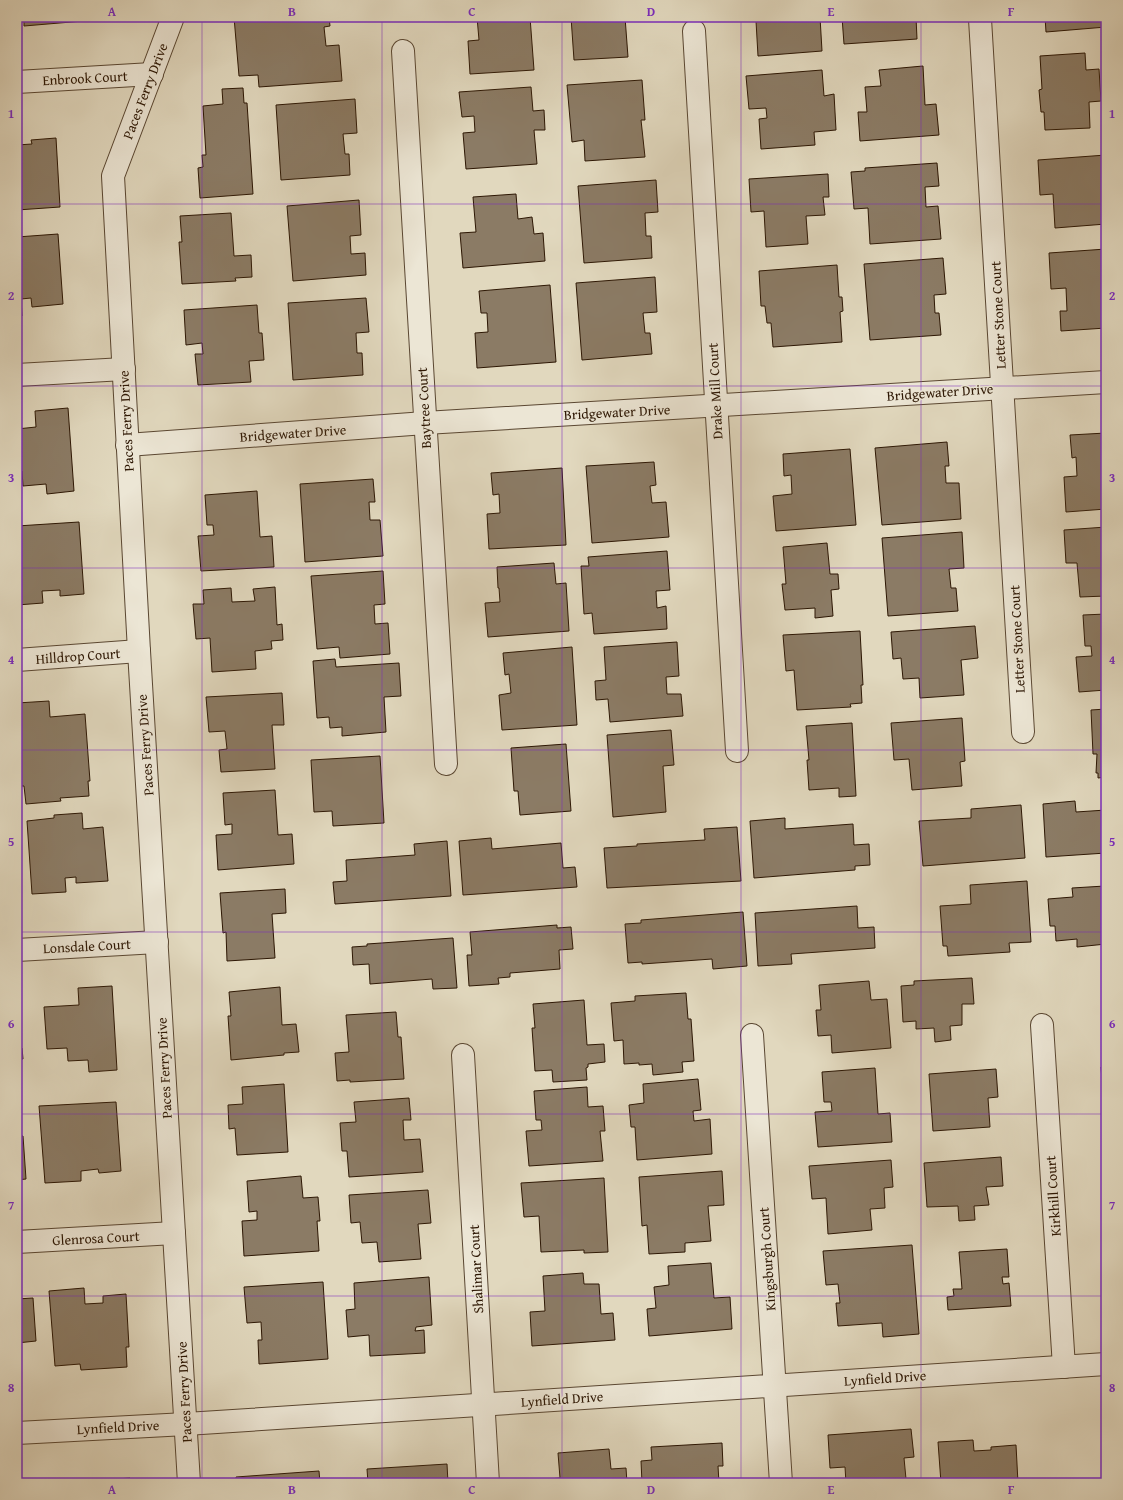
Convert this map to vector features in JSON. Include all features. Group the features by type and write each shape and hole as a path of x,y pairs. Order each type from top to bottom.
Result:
{"street":[{"name":"Paces Ferry Drive","path":"173,17 113,176 139,652 189,1483"},
{"name":"Letter Stone Court","path":"980,19 1023,732"},
{"name":"Drake Mill Court","path":"694,31 737,751"},
{"name":"Baytree Court","path":"403,51 446,764"},
{"name":"Enbrook Court","path":"17,82 152,74"},
{"path":"17,375 124,370"},
{"name":"Bridgewater Drive","path":"127,445 425,423 1106,382"},
{"name":"Hilldrop Court","path":"17,660 139,652"},
{"name":"Lonsdale Court","path":"17,950 157,942"},
{"name":"Kirkhill Court","path":"1042,1025 1064,1367"},
{"name":"Kingsburgh Court","path":"752,1035 781,1483"},
{"name":"Shalimar Court","path":"463,1055 488,1483"},
{"name":"Glenrosa Court","path":"17,1242 174,1233"},
{"name":"Lynfield Drive","path":"17,1433 186,1424 1106,1364"}],"building":[{"path":"24,17 95,17 95,20 24,26"},
{"path":"234,17 329,17 330,26 324,27 326,46 339,45 342,81 259,87 258,75 239,76"},
{"path":"477,17 530,17 534,70 470,74 468,41 479,40"},
{"path":"571,17 625,17 628,57 574,60"},
{"path":"770,17 820,17 822,51 758,56 756,21 771,20"},
{"path":"842,17 916,17 917,39 844,44"},
{"path":"1045,17 1106,17 1106,27 1046,32"},
{"path":"1085,53 1086,70 1099,69 1101,101 1089,102 1090,128 1045,130 1044,112 1041,112 1039,90 1042,89 1040,56"},
{"path":"923,66 925,105 936,104 939,135 860,141 858,112 867,112 865,87 881,86 879,70"},
{"path":"822,70 824,96 834,94 836,130 814,132 815,145 761,149 759,119 767,118 766,108 749,109 746,76"},
{"path":"642,80 645,120 641,120 645,157 585,161 584,140 572,142 567,85"},
{"path":"531,87 533,111 544,110 545,130 534,130 537,164 466,169 463,133 475,132 474,116 462,117 459,92"},
{"path":"243,88 244,103 247,103 253,194 200,198 198,168 203,167 202,155 206,155 203,106 223,104 222,89"},
{"path":"355,99 357,133 343,134 345,154 349,154 350,175 281,180 276,105"},
{"path":"56,138 60,207 17,210 17,145 32,144 31,140"},
{"path":"1106,155 1106,224 1055,228 1053,194 1040,195 1038,160"},
{"path":"937,163 939,186 925,187 926,207 938,206 941,239 870,244 868,208 854,209 851,172 865,171 865,168"},
{"path":"828,174 829,197 823,197 825,215 806,216 808,244 766,247 764,211 751,212 749,179"},
{"path":"656,180 658,212 645,213 646,236 651,236 652,258 584,263 578,186"},
{"path":"516,194 518,219 532,217 534,234 543,233 545,261 463,268 460,233 476,232 473,197"},
{"path":"359,200 361,235 350,236 351,254 365,253 366,275 293,281 287,206"},
{"path":"231,213 234,256 251,255 252,277 235,278 236,281 182,284 179,242 182,242 180,216"},
{"path":"58,234 63,304 32,307 31,298 21,299 22,316 17,316 17,237"},
{"path":"1106,249 1106,328 1061,331 1060,311 1067,311 1066,288 1051,289 1049,253"},
{"path":"943,258 946,294 934,295 935,313 939,313 941,335 870,340 864,264"},
{"path":"837,265 839,297 842,297 843,311 840,312 842,342 773,347 771,323 767,323 765,306 761,306 759,271"},
{"path":"655,277 657,312 643,313 645,333 650,333 652,354 582,360 576,283"},
{"path":"550,285 556,362 477,368 475,333 488,332 487,313 481,313 479,291"},
{"path":"366,298 369,332 356,333 357,353 362,353 363,375 293,380 288,303"},
{"path":"257,305 259,333 262,333 264,360 249,361 251,382 198,385 195,354 203,354 202,343 186,345 184,310"},
{"path":"68,408 74,491 47,494 46,484 23,486 22,471 17,471 17,429 36,427 35,411"},
{"path":"1106,433 1106,509 1066,512 1064,477 1077,476 1076,457 1072,458 1070,435"},
{"path":"947,442 949,466 945,466 946,483 959,483 961,519 882,525 875,448"},
{"path":"850,449 856,525 776,531 773,496 792,494 791,475 784,476 783,454"},
{"path":"654,462 656,485 650,486 652,503 666,502 669,537 592,543 586,466"},
{"path":"562,468 566,545 489,549 487,514 500,513 499,494 493,495 491,473"},
{"path":"373,479 375,502 369,502 370,520 380,520 383,556 305,562 300,484"},
{"path":"257,491 260,537 272,536 274,567 201,571 198,536 214,535 213,525 207,525 205,495"},
{"path":"79,522 84,594 60,596 60,590 42,591 43,603 17,605 17,526"},
{"path":"1106,527 1106,596 1080,597 1077,563 1066,563 1064,530"},
{"path":"962,532 964,568 949,569 951,588 956,588 958,611 888,616 882,538"},
{"path":"827,543 830,574 838,574 839,589 831,590 833,616 815,618 815,608 785,610 782,584 786,584 783,547"},
{"path":"667,551 670,590 656,591 657,608 666,606 667,629 594,634 592,613 584,614 581,566 589,566 588,557"},
{"path":"554,563 556,584 566,583 569,631 488,637 485,603 500,602 497,567"},
{"path":"383,571 385,604 374,605 375,624 388,623 390,654 340,658 339,647 317,649 311,576"},
{"path":"275,587 277,625 282,624 283,640 271,641 272,649 255,651 256,669 212,672 210,638 196,639 193,604 204,604 203,590 231,588 232,602 255,601 253,589"},
{"path":"1106,614 1106,690 1079,692 1076,657 1092,656 1091,646 1085,646 1083,615"},
{"path":"975,626 978,658 961,660 964,695 920,698 919,678 903,679 901,658 893,659 891,632"},
{"path":"860,631 863,685 861,685 862,703 850,704 851,707 797,710 794,670 786,671 783,635"},
{"path":"677,642 679,676 666,677 667,694 681,694 683,716 610,722 608,699 596,700 595,681 606,680 604,647"},
{"path":"572,647 577,725 502,730 499,695 511,693 509,674 505,675 503,653"},
{"path":"335,659 336,667 399,663 401,696 384,697 386,732 342,736 342,727 330,728 329,717 317,718 313,661"},
{"path":"282,693 284,725 272,725 275,769 221,772 219,750 227,749 225,731 209,732 206,697"},
{"path":"49,701 50,717 85,714 90,781 88,781 89,796 60,798 61,801 26,804 24,786 21,786 17,737 17,703"},
{"path":"1106,709 1106,777 1098,778 1098,773 1096,773 1097,754 1093,754 1091,710"},
{"path":"962,718 965,761 960,762 962,786 912,790 909,759 894,760 891,723"},
{"path":"852,723 856,796 839,797 839,788 809,790 807,760 809,760 806,726"},
{"path":"671,730 674,765 663,766 666,812 613,817 607,735"},
{"path":"566,744 571,811 520,815 518,791 514,791 511,748"},
{"path":"380,756 384,823 333,826 332,811 314,812 311,760"},
{"path":"275,790 278,835 292,834 294,864 218,870 216,835 232,834 232,824 225,825 223,793"},
{"path":"1075,801 1076,812 1106,810 1106,853 1046,857 1043,804"},
{"path":"1021,805 1025,858 923,866 919,821 971,818 971,809"},
{"path":"82,813 83,829 103,827 108,881 76,883 76,877 65,878 66,892 32,894 27,821 54,818 54,815"},
{"path":"785,818 785,829 853,824 854,845 869,844 870,865 855,866 855,870 754,878 750,821"},
{"path":"737,827 741,881 607,888 604,848 637,846 637,844 705,840 704,829"},
{"path":"491,838 492,849 561,843 563,868 575,867 577,887 463,895 459,841"},
{"path":"447,841 451,896 335,904 333,882 347,881 346,860 415,855 414,844"},
{"path":"1027,881 1031,942 1009,943 1010,952 948,956 947,946 943,946 940,906 971,904 970,885"},
{"path":"1105,886 1106,944 1077,947 1077,939 1056,941 1055,926 1050,926 1048,899 1073,897 1072,888"},
{"path":"285,889 286,913 272,914 275,958 227,961 226,932 223,933 220,893"},
{"path":"857,906 858,928 874,927 875,948 791,954 792,964 758,966 755,913"},
{"path":"743,912 747,966 713,969 712,959 642,964 642,962 628,963 625,924 641,923 641,920"},
{"path":"557,925 557,928 571,927 573,949 559,950 560,969 510,973 510,977 498,978 499,984 469,986 467,955 472,955 470,932"},
{"path":"453,938 457,988 433,989 432,979 370,984 369,964 353,965 352,947 367,946 367,944"},
{"path":"972,978 974,1004 962,1004 962,1025 950,1026 951,1040 935,1042 934,1028 916,1029 916,1021 903,1022 901,986 914,985 914,981"},
{"path":"869,981 871,1000 887,999 891,1048 832,1053 831,1035 818,1036 816,1010 821,1010 819,985"},
{"path":"112,986 117,1070 89,1072 88,1060 68,1061 67,1048 47,1049 44,1007 79,1005 78,988"},
{"path":"280,987 282,1025 296,1024 299,1052 284,1053 284,1055 231,1060 228,1016 231,1016 229,992"},
{"path":"686,993 688,1019 691,1019 694,1061 682,1062 683,1072 653,1075 652,1064 624,1064 623,1040 614,1041 611,1003 635,1001 635,996"},
{"path":"584,1000 587,1045 604,1044 605,1062 588,1064 588,1067 586,1068 587,1080 553,1082 552,1070 535,1071 532,1028 535,1028 533,1004"},
{"path":"396,1012 398,1037 401,1037 404,1079 350,1082 350,1080 337,1081 335,1053 349,1052 346,1015"},
{"path":"22,1048 23,1059 17,1059 17,1049"},
{"path":"1101,1067 1106,1067 1106,1095 1103,1095"},
{"path":"875,1068 878,1114 890,1113 892,1142 818,1147 815,1112 832,1111 831,1102 824,1102 822,1072"},
{"path":"996,1069 998,1097 988,1098 990,1127 933,1131 929,1074"},
{"path":"698,1079 701,1110 693,1111 694,1121 710,1119 712,1154 637,1160 635,1127 631,1127 629,1105 644,1103 643,1084"},
{"path":"284,1084 288,1152 237,1155 235,1128 229,1129 228,1105 243,1104 242,1087"},
{"path":"587,1087 588,1107 603,1106 605,1131 600,1131 603,1161 529,1166 526,1131 542,1130 541,1120 536,1120 534,1091"},
{"path":"409,1098 411,1120 403,1120 404,1140 420,1139 423,1172 349,1177 347,1151 342,1151 340,1123 356,1122 354,1102"},
{"path":"1103,1098 1106,1098 1105,1125"},
{"path":"116,1102 121,1171 99,1173 98,1169 81,1171 81,1181 45,1183 39,1106"},
{"path":"17,1136 23,1136 26,1179 17,1180"},
{"path":"1001,1157 1003,1186 986,1187 989,1205 974,1206 975,1220 959,1221 958,1206 927,1207 924,1163"},
{"path":"891,1160 893,1187 884,1188 885,1208 870,1209 872,1230 828,1234 826,1198 812,1199 809,1166"},
{"path":"722,1171 724,1205 708,1206 711,1241 685,1243 685,1252 649,1254 647,1225 642,1226 639,1177"},
{"path":"301,1176 303,1198 318,1197 320,1221 317,1221 319,1251 244,1256 242,1221 257,1220 257,1211 249,1212 247,1181"},
{"path":"604,1178 608,1252 584,1253 584,1250 541,1252 539,1216 524,1217 521,1183"},
{"path":"428,1190 431,1223 418,1224 421,1259 379,1262 377,1242 362,1243 360,1222 351,1223 349,1195"},
{"path":"912,1245 919,1334 883,1337 882,1323 838,1326 836,1303 840,1303 838,1284 826,1285 823,1251"},
{"path":"1007,1249 1009,1277 1002,1277 1003,1284 1009,1283 1011,1306 948,1310 947,1297 954,1296 953,1289 962,1289 959,1252"},
{"path":"711,1263 714,1298 730,1297 732,1329 649,1336 647,1309 656,1308 654,1287 669,1285 668,1266"},
{"path":"583,1273 584,1284 599,1284 601,1314 613,1313 615,1340 532,1346 530,1312 545,1311 543,1276"},
{"path":"429,1277 432,1325 416,1327 415,1331 424,1330 425,1353 370,1356 369,1335 348,1337 346,1310 355,1309 354,1283"},
{"path":"323,1282 328,1359 259,1364 258,1340 262,1340 261,1322 247,1323 244,1287"},
{"path":"84,1288 85,1304 103,1303 103,1296 126,1294 129,1347 126,1347 127,1367 81,1370 80,1364 55,1366 49,1291"},
{"path":"33,1298 36,1341 17,1343 17,1299"},
{"path":"911,1429 914,1457 904,1458 906,1479 889,1480 890,1483 846,1483 845,1467 830,1468 828,1435"},
{"path":"973,1440 974,1451 991,1450 991,1447 1016,1445 1018,1483 941,1483 938,1442"},
{"path":"722,1443 723,1466 718,1466 719,1483 642,1483 641,1461 652,1460 651,1447"},
{"path":"609,1449 611,1469 626,1468 627,1483 549,1483 549,1479 560,1478 558,1453"},
{"path":"447,1464 448,1483 368,1483 367,1469"},
{"path":"319,1471 320,1483 236,1483 236,1477"},
{"path":"130,1478 130,1483 76,1483 76,1482"}]}
